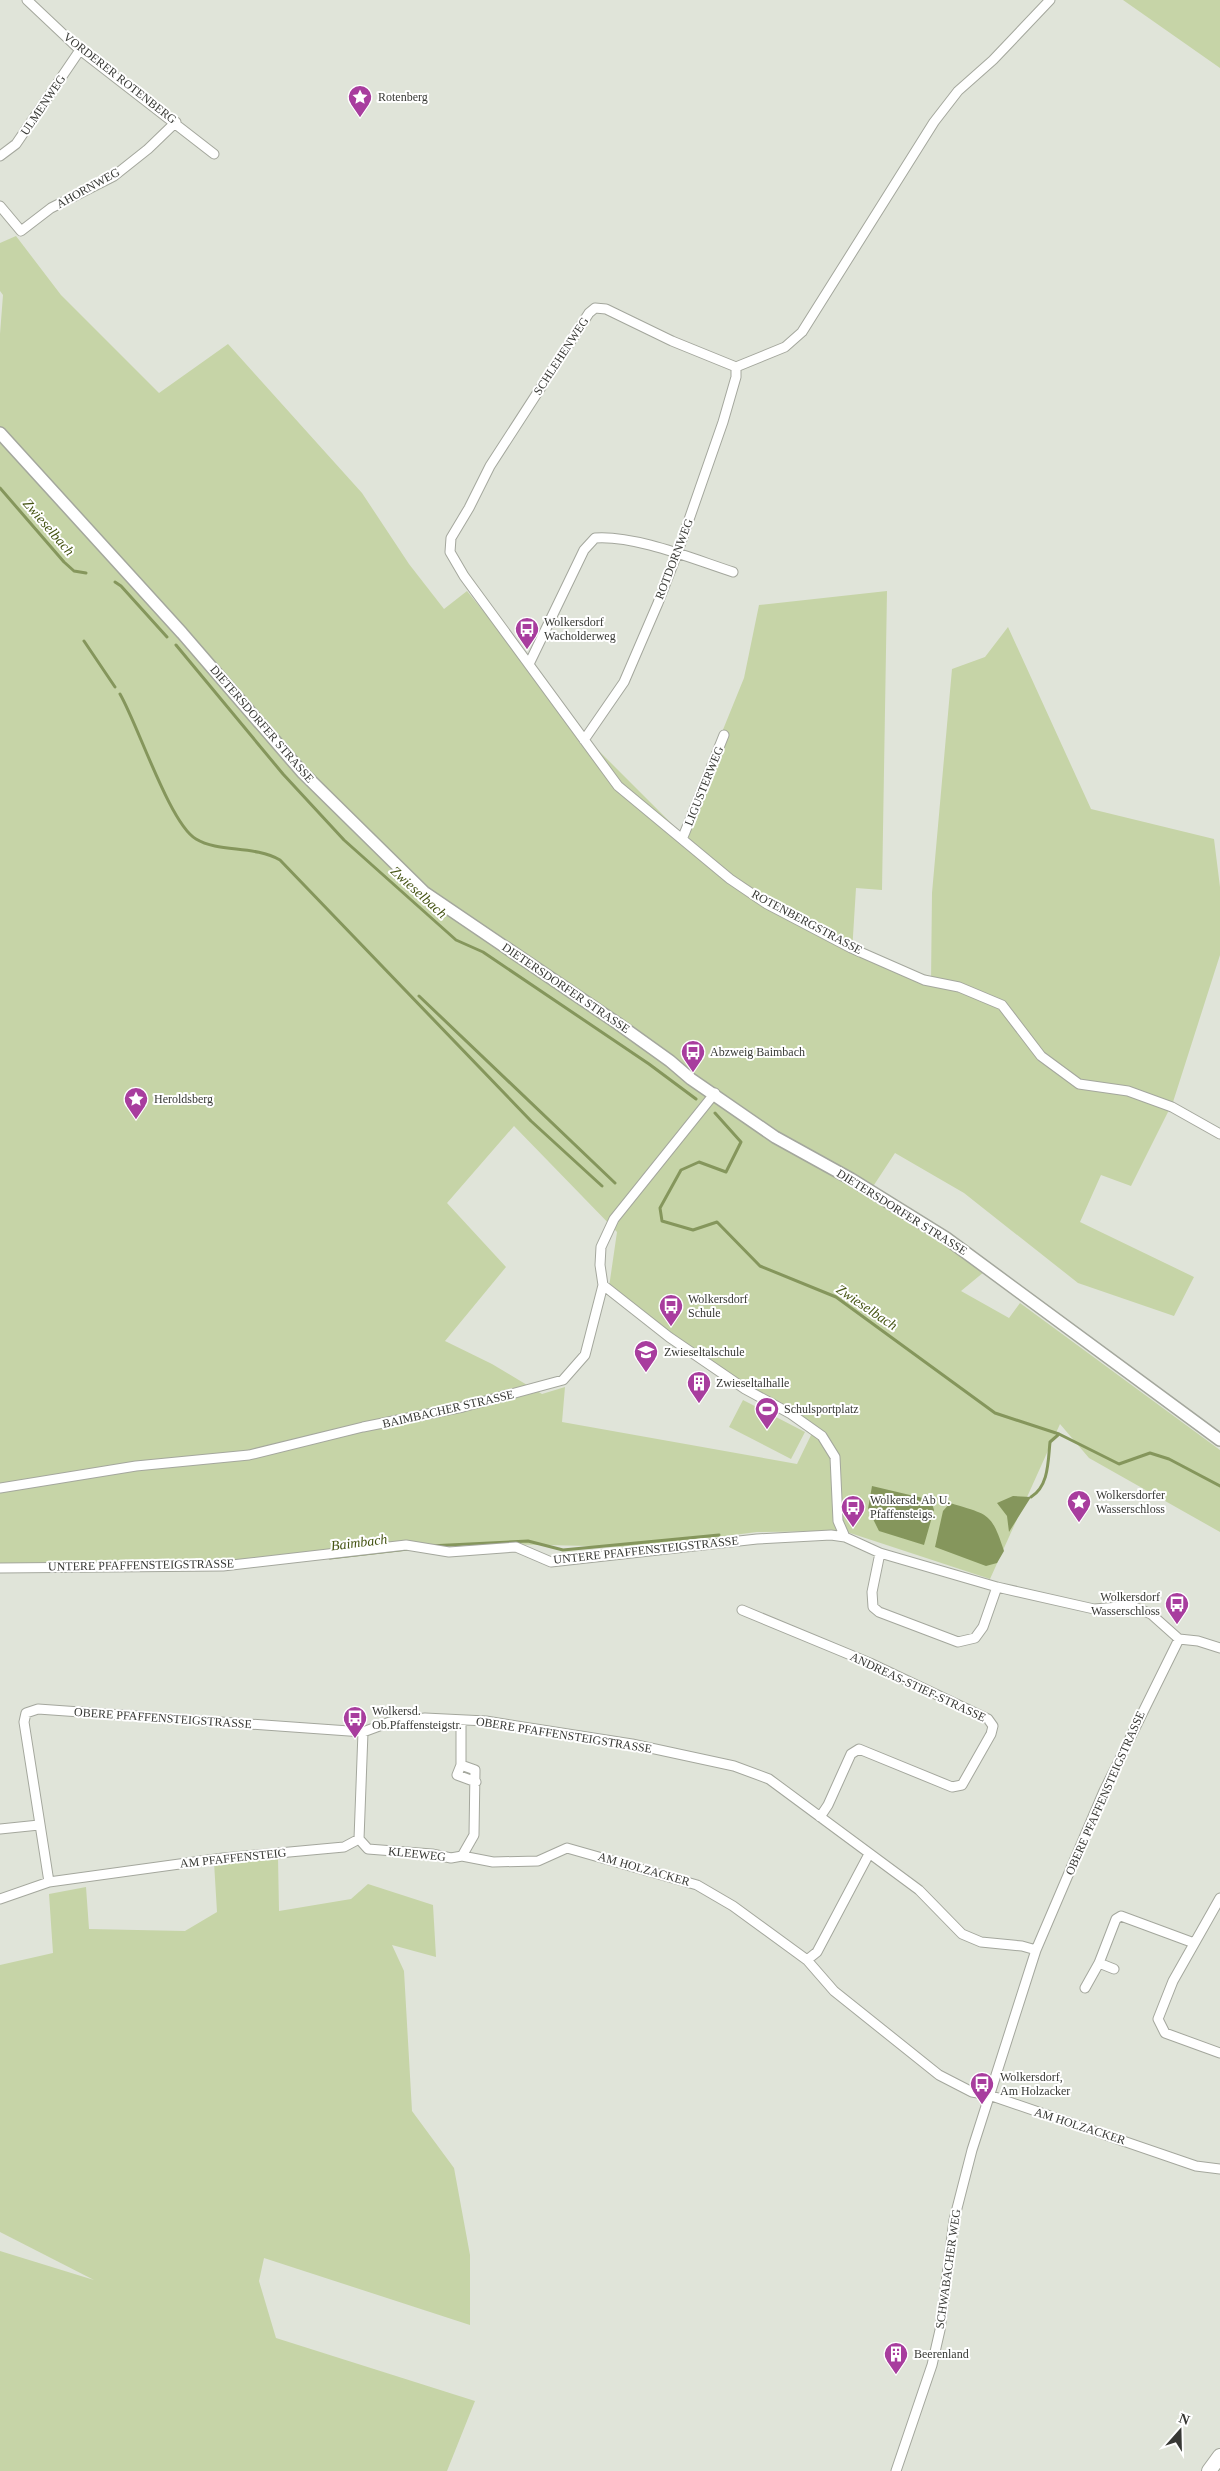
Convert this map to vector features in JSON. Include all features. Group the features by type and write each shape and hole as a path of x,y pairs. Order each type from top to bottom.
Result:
{"main road":[{"path":"1208,2471 1220,2456"}],"street":[{"name":"VORDERER ROTENBERG","path":"26,0 80,50 176,122 214,154"},
{"path":"736,368 785,347 802,332 934,122 958,91 993,60 1050,0"},
{"name":"ULMENWEG","path":"0,156 16,144 80,50"},
{"name":"AHORNWEG","path":"0,206 21,231 51,208 114,176 148,149 176,122"},
{"name":"SCHLEHENWEG","path":"451,538 469,508 490,466 584,320 596,308 606,309 672,341 736,368"},
{"name":"ROTDORNWEG","path":"584,740 624,682 677,554 723,422 736,378 736,368"},
{"name":"DIETERSDORFER STRASSE","path":"0,433 182,633 302,772 424,892 617,1023 670,1061 691,1079 715,1093 775,1137 851,1179 946,1238 1220,1440"},
{"path":"529,664 584,550 595,538 612,537 677,554 733,572"},
{"name":"ROTENBERGSTRASSE","path":"451,538 450,552 464,576 618,786 683,837 730,879 768,904 826,935 924,980 959,987 1002,1005 1041,1056 1079,1084 1128,1091 1172,1108 1220,1134"},
{"name":"LIGUSTERWEG","path":"683,837 724,735"},
{"name":"BAIMBACHER STRASSE","path":"0,1488 136,1466 250,1455 363,1427 463,1407 564,1380 585,1355 603,1285 600,1266 601,1246 614,1219 715,1093"},
{"path":"603,1285 669,1338 739,1386 791,1414 822,1436 835,1457 838,1522 845,1537 880,1553 997,1587 1094,1609 1132,1606 1152,1614 1179,1639 1198,1641 1220,1648"},
{"name":"UNTERE PFAFFENSTEIGSTRASSE","path":"0,1568 222,1566 406,1545 449,1552 516,1547 551,1562 757,1539 831,1535 845,1537"},
{"path":"880,1553 872,1592 872,1607 879,1612 958,1642 975,1638 983,1627 997,1587"},
{"name":"ANDREAS-STIEF-STRASSE","path":"742,1610 870,1663 988,1718 993,1726 991,1734 962,1784 952,1787 859,1750 851,1754 828,1805 820,1818"},
{"name":"OBERE PFAFFENSTEIGSTRASSE","path":"988,2095 1036,1950 1104,1791 1179,1639"},
{"name":"OBERE PFAFFENSTEIGSTRASSE","path":"48,1882 24,1722 26,1712 38,1709 363,1732 390,1722 425,1718 486,1721 632,1744 734,1766 769,1779 919,1890 962,1934 982,1942 1022,1946 1036,1950"},
{"name":"KLEEWEG","path":"359,1839 368,1849 432,1854 451,1858 462,1856 474,1835 476,1782 475,1770 461,1765 461,1720"},
{"path":"359,1839 363,1732"},
{"path":"0,1829 38,1825"},
{"name":"AM PFAFFENSTEIG","path":"0,1899 48,1882 223,1858 344,1847 359,1839"},
{"name":"AM HOLZACKER","path":"462,1856 494,1862 538,1861 567,1848 697,1885 733,1906 807,1960 841,1997 939,2075 972,2092 988,2095 1196,2166 1220,2169"},
{"path":"807,1960 817,1952 869,1854"},
{"path":"1220,1898 1173,1981 1158,2019 1166,2033 1220,2053"},
{"path":"1085,1988 1099,1963 1116,1919 1121,1916 1194,1943"},
{"path":"1099,1963 1114,1969"},
{"name":"SCHWABACHER WEG","path":"896,2471 932,2364 940,2330 954,2220 988,2095"}],"shaded area":[{"path":"1123,0 1220,0 1220,68"},
{"path":"16,236 61,295 159,393 228,344 362,493 409,564 444,609 467,591 588,740 681,833 744,678 759,605 887,591 882,890 856,888 852,952 894,972 931,983 932,893 952,669 985,657 1008,627 1091,809 1214,839 1220,887 1220,955 1173,1102 1131,1186 1101,1175 1080,1222 1194,1277 1174,1316 1078,1283 964,1193 895,1153 872,1188 990,1267 961,1291 1009,1318 1020,1303 1220,1450 1220,1532 1089,1458 1060,1424 990,1579 844,1531 757,1532 639,1547 494,1544 361,1547 225,1567 0,1569 0,334 3,295 0,291 0,243","holes":["514,1126 617,1232 608,1294 813,1431 797,1464 562,1422 565,1387 542,1394 492,1364 445,1341 506,1267 447,1203"]},
{"name":"Schulsportplatz","path":"743,1400 805,1432 791,1459 729,1427"},
{"path":"872,1486 931,1500 934,1510 924,1545 879,1531 868,1509"},
{"path":"1013,1496 1031,1497 1009,1532 1007,1516 997,1503"},
{"path":"950,1503 980,1513 991,1521 1004,1551 997,1563 986,1566 935,1547 943,1511"},
{"path":"278,1857 279,1911 351,1899 368,1884 433,1905 436,1957 392,1945 404,1971 412,2111 454,2168 470,2255 470,2325 264,2258 259,2281 276,2338 475,2401 447,2471 0,2471 0,2251 94,2280 0,2232 0,1965 53,1953 49,1894 86,1887 89,1929 185,1931 217,1912 214,1862"}],"waterway":[{"name":"Zwieselbach","path":"0,488 64,562 74,571 86,573"},
{"name":"Zwieselbach","path":"115,582 121,586 167,637"},
{"path":"84,641 115,687"},
{"name":"Zwieselbach","path":"176,645 283,774 344,840 456,940 483,952 649,1064 696,1099"},
{"path":"120,694 165,795 186,830 196,839 205,843 259,852 280,860 531,1121 602,1186"},
{"path":"419,996 615,1183"},
{"name":"Zwieselbach","path":"715,1113 741,1142 726,1172 699,1162 681,1170 660,1208 662,1221 693,1230 717,1222 760,1266 836,1297 995,1413 1059,1434 1119,1464 1150,1453 1169,1459 1220,1486"},
{"name":"Baimbach","path":"1031,1497 1037,1492 1044,1480 1048,1465 1050,1442 1058,1435"},
{"name":"Baimbach","path":"429,1546 528,1541 563,1550 719,1535"},
{"name":"Baimbach","path":"330,1558 408,1549"}],"place":[{"name":"Rotenberg","path":"360,118"},
{"name":"Wolkersdorf Wacholderweg","path":"527,650"},
{"name":"Abzweig Baimbach","path":"693,1073"},
{"name":"Heroldsberg","path":"136,1120"},
{"name":"Wolkersdorf Schule","path":"671,1327"},
{"name":"Zwieseltalschule","path":"646,1373"},
{"name":"Zwieseltalhalle","path":"699,1404"},
{"name":"Schulsportplatz","path":"767,1430"},
{"name":"Wolkersdorfer Wasserschloss","path":"1079,1523"},
{"name":"Wolkersd. Ab U. Pfaffensteigs.","path":"853,1528"},
{"name":"Wolkersdorf Wasserschloss","path":"1177,1625"},
{"name":"Wolkersd. Ob.Pfaffensteigstr.","path":"355,1739"},
{"name":"Wolkersdorf, Am Holzacker","path":"982,2105"},
{"name":"Beerenland","path":"896,2375"}]}
